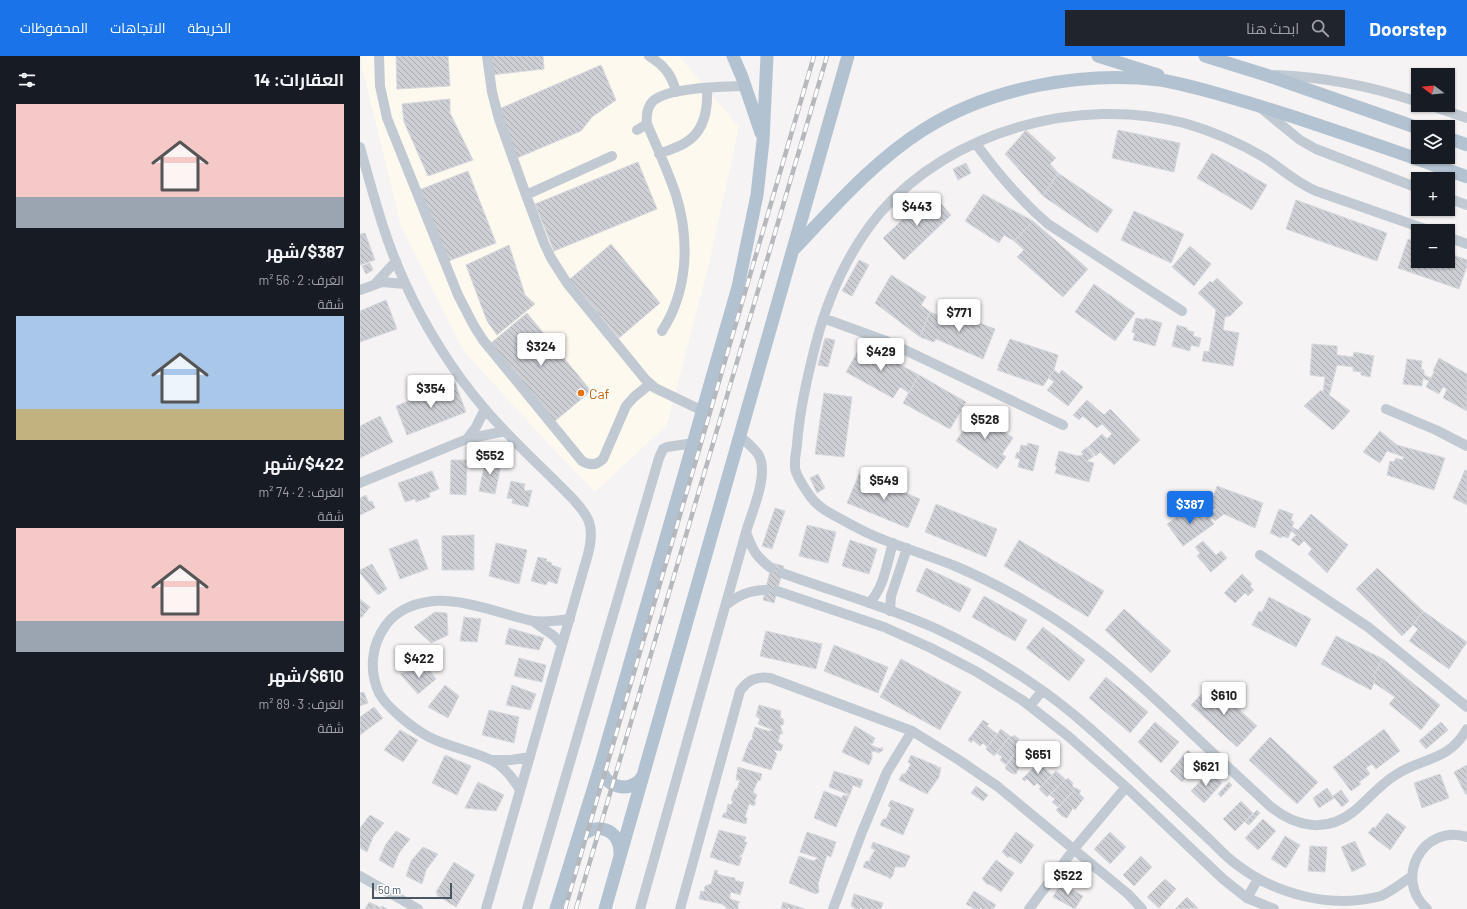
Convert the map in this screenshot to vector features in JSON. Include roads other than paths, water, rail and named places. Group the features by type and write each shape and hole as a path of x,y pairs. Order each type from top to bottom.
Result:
{"main road":[{"path":"733,56 745,86 763,141"},
{"path":"556,909 601,764 738,287 757,196 763,141 767,56"},
{"path":"605,909 848,56"},
{"path":"1098,56 1183,84 1258,105 1467,177"},
{"path":"1205,56 1266,75 1411,126"},
{"path":"793,250 844,196 906,141 941,119 978,102 998,95 1038,86 1100,79 1142,78 1183,84"},
{"path":"1455,141 1467,145"},
{"path":"601,764 603,774 609,782 617,787 627,787 636,783 643,776"},
{"path":"579,838 585,832 593,828 602,828 617,838 620,847 620,856"}],"street":[{"path":"379,56 380,86 387,118 465,311 483,340 582,461 593,464 603,459 626,406 634,397 650,384"},
{"path":"487,56 489,76 495,105 544,244 559,272 640,374 650,384 655,388 703,411"},
{"path":"649,56 659,62 667,71 674,84 676,92"},
{"path":"1266,75 1339,81 1388,92 1411,100"},
{"path":"662,331 672,314 683,279 684,257 682,223 678,202 647,124 647,111 653,101 659,96 676,92 745,86"},
{"path":"659,154 683,144 696,134 707,109 707,89"},
{"path":"1258,105 1300,140 1312,147 1411,185"},
{"path":"1449,112 1467,118"},
{"path":"1411,224 1316,191 1298,182 1265,159 1229,139 1185,124 1158,118 1132,114 1105,113 1078,115 1052,118 1000,133 949,157 924,173 901,192 880,213 846,262 833,289 813,353 804,389 798,425 795,462 796,473 812,498 827,512 872,535 955,566 1001,588 1046,614 1089,643 1129,675 1271,807 1283,816 1296,822 1310,825 1325,824 1339,820 1352,812 1397,774 1444,754 1459,741 1467,729"},
{"path":"637,130 647,124"},
{"path":"976,144 1008,187 1048,224 1182,311"},
{"path":"360,147 381,220 405,284 413,301 440,346 459,376 485,409 573,499 590,523 589,551 486,909"},
{"path":"526,195 612,156"},
{"path":"1455,201 1467,205"},
{"path":"1455,240 1467,244"},
{"path":"375,284 396,261"},
{"path":"360,290 382,282 405,284"},
{"path":"824,318 886,341 1063,425"},
{"path":"467,439 476,427 485,409"},
{"path":"1386,409 1436,430 1467,446"},
{"path":"360,483 467,439 505,431"},
{"path":"640,909 746,532 762,482 762,463 758,454 740,436"},
{"path":"527,909 659,458 661,453 667,447 694,443"},
{"path":"746,532 751,546 759,559 771,568"},
{"path":"869,603 878,591 893,543"},
{"path":"890,611 892,596 907,548"},
{"path":"1260,555 1368,627 1467,708"},
{"path":"782,573 869,603 939,630 973,648 1033,684 1080,721 1235,864 1275,889 1298,898 1322,904 1346,906 1381,896 1412,876"},
{"path":"796,597 801,579"},
{"path":"726,605 738,596 752,591 765,590"},
{"path":"777,591 884,627 931,648 976,672 1030,706 1068,736 1126,787 1223,879 1248,898 1274,909"},
{"path":"520,790 508,773 492,760 429,737 396,713 380,694 372,670 375,645 386,624 405,609 428,601 470,604 532,621 558,621 570,619"},
{"path":"532,621 554,636 562,645"},
{"path":"680,909 737,699 745,684 753,679 761,677 770,678 912,731 997,786 1128,894 1142,909"},
{"path":"1030,706 1042,691"},
{"path":"833,909 862,832 887,772 912,731"},
{"path":"492,760 511,760 530,757"},
{"path":"1029,909 1074,849 1126,787"},
{"path":"1427,909 1414,892 1412,876 1415,860 1420,852 1431,841 1447,835 1466,836"},
{"path":"360,876 418,909"},
{"path":"1248,898 1258,879"}],"railway":[{"path":"565,909 814,56"},
{"path":"576,909 827,56"}],"place":[{"name":"Caf","path":"581,393"}]}
